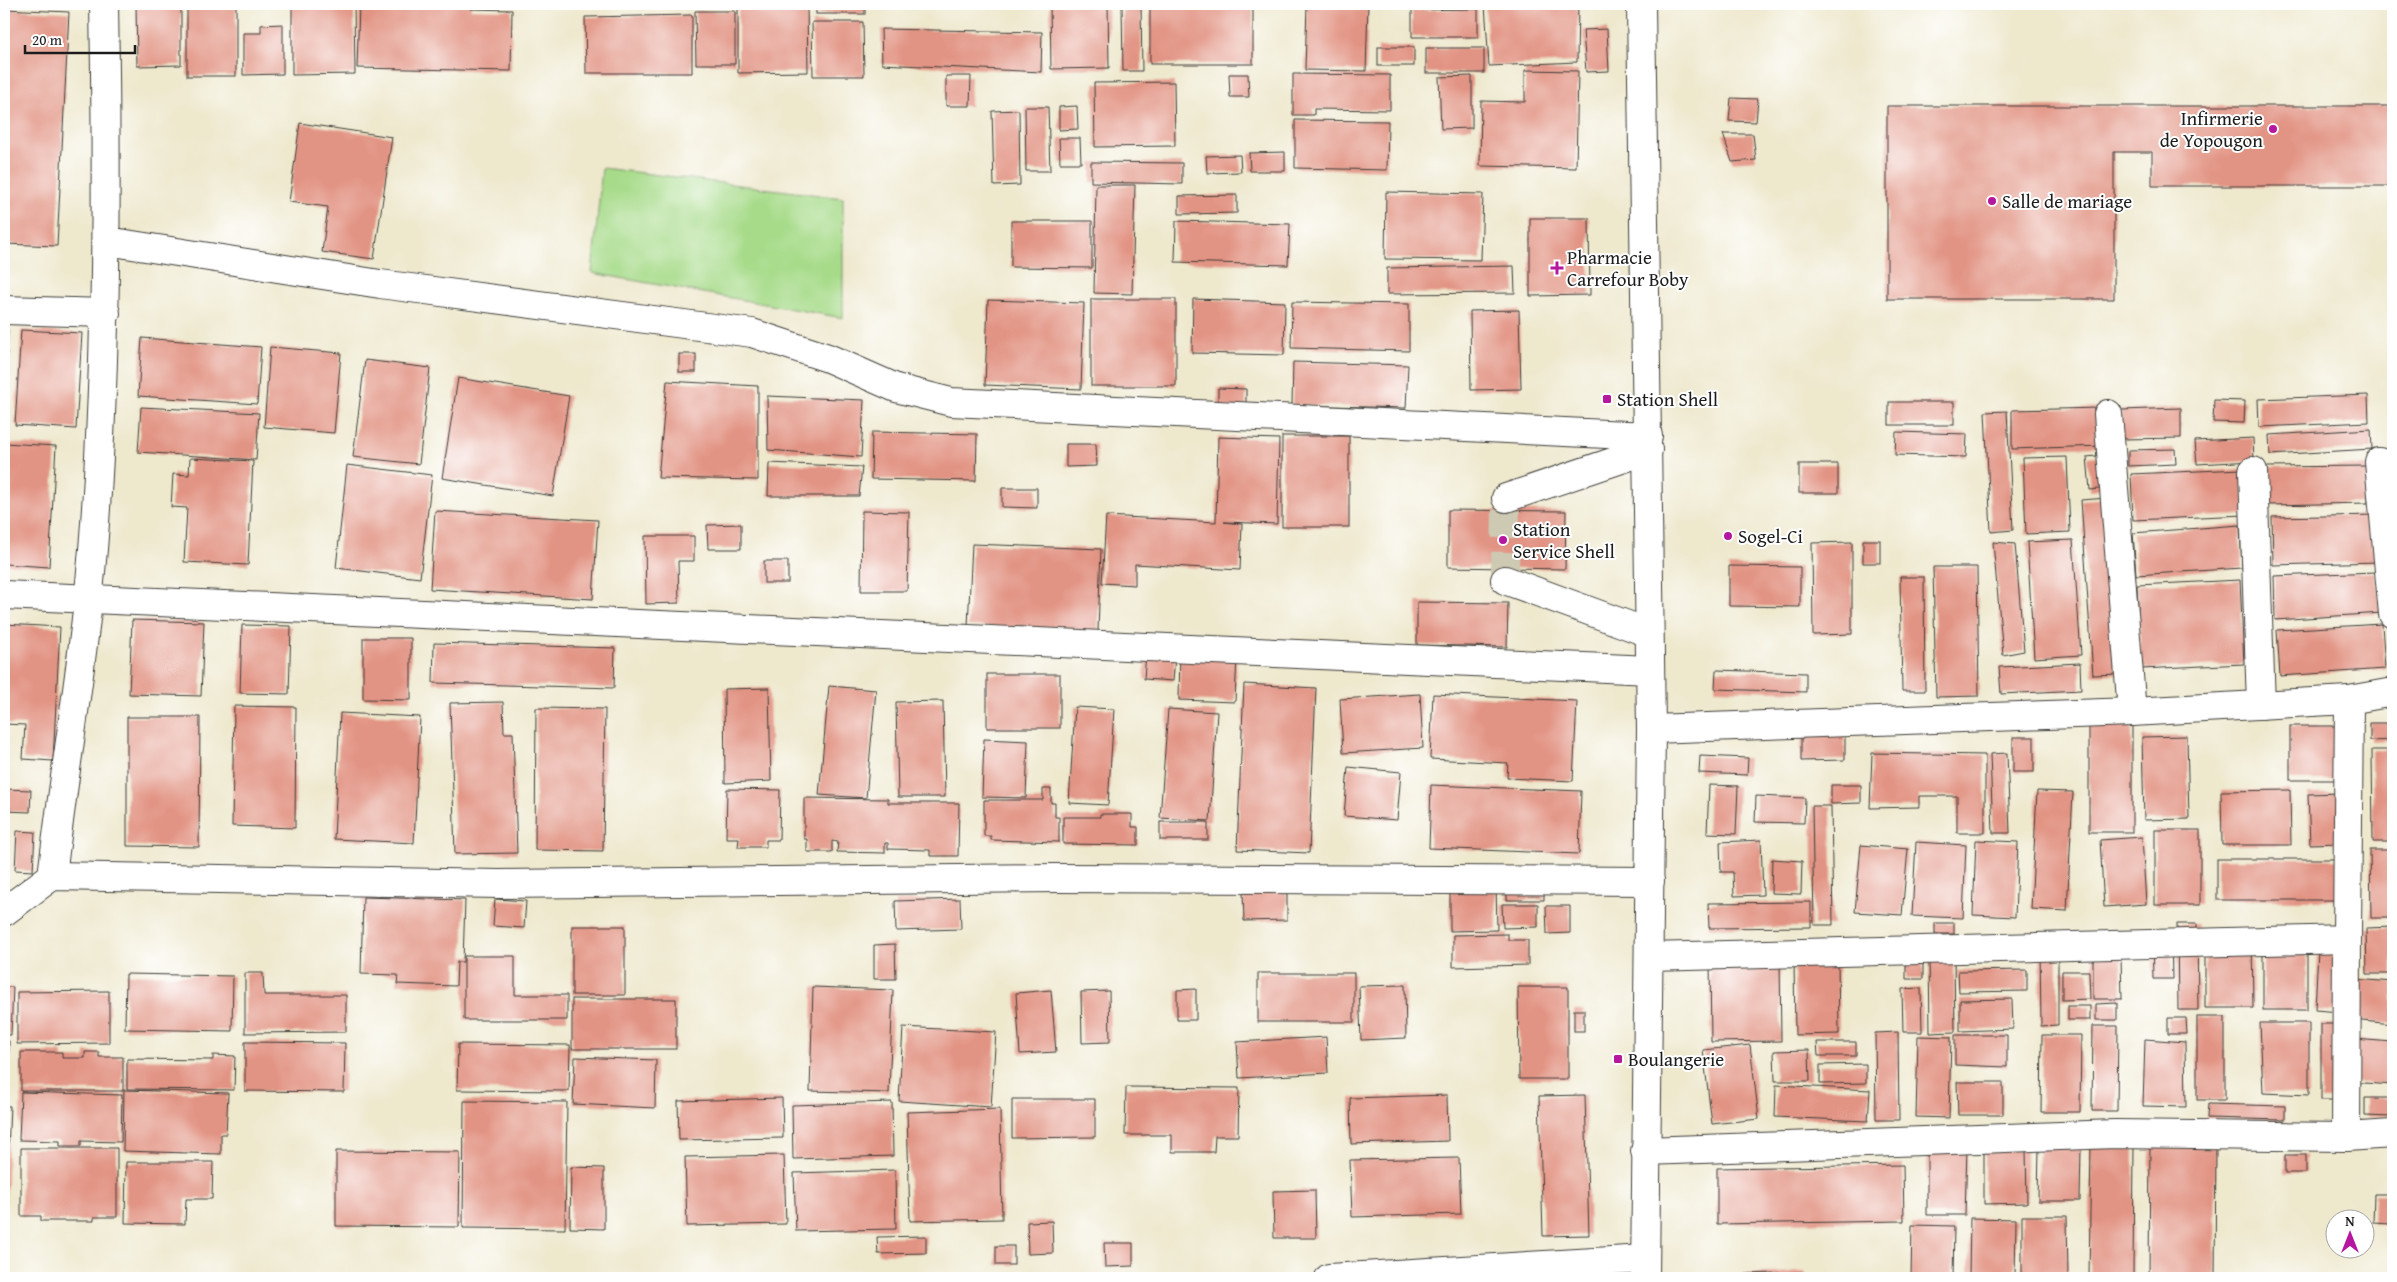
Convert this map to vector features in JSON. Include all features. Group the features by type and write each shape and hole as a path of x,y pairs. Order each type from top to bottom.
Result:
{"street":[{"path":"52,876 88,600 95,522 106,313 104,4"},
{"path":"1329,1278 1645,1269 1651,729 1641,4"},
{"path":"107,241 380,284 752,334 828,358 896,388 951,402 1648,443"},
{"path":"4,310 106,313"},
{"path":"2108,414 2132,712"},
{"path":"1506,498 1648,443"},
{"path":"2379,462 2393,614"},
{"path":"2254,471 2261,705"},
{"path":"1505,580 1649,633"},
{"path":"4,595 1650,670"},
{"path":"1651,729 2132,712 2349,700 2393,692"},
{"path":"2346,1137 2349,700"},
{"path":"4,912 52,876 499,884 1056,878 1650,881"},
{"path":"1649,957 2347,939"},
{"path":"1645,1151 2115,1134 2346,1137 2393,1134"}],"green space":[{"path":"602,168 843,198 843,318 592,273"}],"building":[{"path":"136,4 181,4 181,65 137,66"},
{"path":"187,4 236,4 236,76 187,76"},
{"path":"292,4 354,4 355,74 292,75"},
{"path":"359,4 471,4 471,9 512,10 511,71 357,68"},
{"path":"738,4 807,4 808,72 738,73"},
{"path":"816,4 865,4 865,14 816,14"},
{"path":"1050,4 1108,4 1109,68 1051,69"},
{"path":"1122,4 1141,4 1142,71 1123,71"},
{"path":"1150,4 1253,4 1253,64 1150,64"},
{"path":"1307,4 1368,4 1366,71 1305,70"},
{"path":"1485,4 1578,4 1577,62 1489,66"},
{"path":"4,9 69,12 57,246 4,244"},
{"path":"1478,9 1478,37 1412,37 1412,10"},
{"path":"695,11 735,11 735,64 696,64"},
{"path":"692,15 692,73 586,73 585,17"},
{"path":"812,22 863,22 864,76 813,76"},
{"path":"283,24 283,74 243,75 243,33 261,33 261,25"},
{"path":"881,29 1042,32 1041,72 882,64"},
{"path":"1607,29 1609,71 1586,72 1583,30"},
{"path":"1378,47 1414,47 1414,66 1378,66"},
{"path":"1426,48 1484,48 1484,73 1426,73"},
{"path":"1525,70 1578,71 1576,168 1480,166 1481,101 1525,102"},
{"path":"1229,74 1248,74 1249,97 1230,97"},
{"path":"1293,74 1390,75 1390,110 1314,109 1314,115 1293,115"},
{"path":"946,76 971,76 970,106 946,106"},
{"path":"1472,76 1472,128 1441,129 1439,77"},
{"path":"1174,82 1175,146 1095,147 1094,83"},
{"path":"1731,98 1758,99 1756,122 1729,121"},
{"path":"1077,106 1078,129 1059,130 1059,107"},
{"path":"1887,106 2393,106 2393,186 2152,186 2152,152 2114,152 2114,299 1887,299"},
{"path":"1025,107 1048,107 1050,171 1026,171"},
{"path":"1019,110 1020,185 994,186 992,111"},
{"path":"1295,120 1388,121 1387,170 1295,168"},
{"path":"300,123 392,137 374,259 322,252 328,207 289,202"},
{"path":"1723,134 1753,134 1756,160 1732,162"},
{"path":"1059,138 1080,138 1081,163 1060,163"},
{"path":"1285,152 1285,171 1250,171 1249,153"},
{"path":"1240,155 1241,172 1207,173 1206,156"},
{"path":"1091,162 1182,163 1182,184 1091,182"},
{"path":"1096,185 1135,185 1132,294 1094,293"},
{"path":"1386,192 1483,194 1481,260 1385,259"},
{"path":"1237,195 1237,213 1179,214 1179,196"},
{"path":"1530,218 1589,218 1590,295 1530,296"},
{"path":"1011,221 1092,221 1092,268 1011,267"},
{"path":"1176,221 1290,224 1288,265 1175,262"},
{"path":"1514,266 1515,293 1387,294 1387,268"},
{"path":"1091,299 1176,299 1176,386 1091,386"},
{"path":"1193,299 1285,302 1284,355 1192,353"},
{"path":"988,300 1084,303 1081,389 985,385"},
{"path":"1292,302 1409,304 1409,351 1291,348"},
{"path":"1519,310 1521,389 1471,390 1470,311"},
{"path":"4,329 8,329 5,425 4,425"},
{"path":"21,330 82,333 76,429 15,425"},
{"path":"142,338 261,347 257,404 138,396"},
{"path":"270,347 341,353 334,433 264,427"},
{"path":"679,354 696,354 696,372 679,372"},
{"path":"365,360 430,368 419,464 353,457"},
{"path":"1293,362 1408,365 1406,408 1292,405"},
{"path":"458,378 569,396 553,496 442,478"},
{"path":"667,381 758,386 758,480 658,478"},
{"path":"1218,388 1246,389 1246,408 1218,407"},
{"path":"2368,395 2369,422 2259,427 2258,399"},
{"path":"767,396 864,400 861,457 768,450"},
{"path":"2214,400 2245,401 2244,423 2213,422"},
{"path":"1889,402 1954,402 1954,425 1889,425"},
{"path":"141,407 259,413 256,460 138,452"},
{"path":"2101,408 2103,446 2012,449 2012,410"},
{"path":"2181,408 2181,438 2122,439 2121,410"},
{"path":"2007,411 2013,530 1991,532 1985,412"},
{"path":"2371,429 2372,449 2270,455 2269,435"},
{"path":"872,432 977,434 976,481 871,479"},
{"path":"1896,432 1967,434 1966,457 1895,455"},
{"path":"1282,436 1349,436 1349,527 1282,527"},
{"path":"1218,437 1279,439 1277,524 1224,522 1242,524 1240,570 1135,564 1135,585 1102,583 1106,516 1216,522"},
{"path":"2253,438 2254,461 2197,464 2195,441"},
{"path":"4,443 56,446 49,567 4,564"},
{"path":"1066,444 1096,444 1097,466 1066,467"},
{"path":"2175,449 2176,464 2128,466 2128,450"},
{"path":"2104,455 2107,488 2090,490 2087,457"},
{"path":"2067,457 2070,532 2026,534 2023,458"},
{"path":"190,458 253,461 248,565 184,562 187,508 171,507 173,474 189,475"},
{"path":"769,463 862,467 859,496 768,496"},
{"path":"1799,464 1838,464 1838,493 1799,493"},
{"path":"347,465 432,475 420,578 336,568"},
{"path":"2368,466 2368,503 2268,505 2267,467"},
{"path":"2242,469 2245,515 2133,520 2131,474"},
{"path":"1002,488 1037,488 1037,508 1002,507"},
{"path":"2108,498 2120,674 2093,675 2081,500"},
{"path":"1448,510 1566,511 1565,569 1448,567"},
{"path":"435,511 598,520 593,599 430,589"},
{"path":"862,511 909,512 907,591 861,591"},
{"path":"2378,515 2379,562 2273,565 2272,517"},
{"path":"741,524 741,549 708,549 707,525"},
{"path":"2240,525 2242,568 2136,575 2133,533"},
{"path":"645,536 694,536 694,561 678,561 679,603 646,604"},
{"path":"1863,540 1880,540 1880,563 1863,563"},
{"path":"2073,540 2081,655 2034,658 2027,542"},
{"path":"1852,542 1852,634 1813,635 1812,543"},
{"path":"1993,542 2015,544 2024,651 2003,655"},
{"path":"972,544 1101,549 1098,631 968,626"},
{"path":"764,561 788,561 788,583 764,583"},
{"path":"1729,566 1800,567 1800,607 1729,606"},
{"path":"1933,567 1977,567 1979,696 1936,697"},
{"path":"2375,572 2382,613 2275,620 2274,576"},
{"path":"1900,577 1924,577 1925,691 1902,691"},
{"path":"2240,580 2244,664 2141,669 2137,585"},
{"path":"1417,602 1508,603 1507,647 1417,645"},
{"path":"132,620 204,622 201,696 129,694"},
{"path":"4,624 60,627 53,761 23,759 25,725 4,724"},
{"path":"2382,624 2385,669 2280,676 2277,630"},
{"path":"242,625 291,626 289,694 240,693"},
{"path":"363,638 411,638 411,700 363,699"},
{"path":"434,643 615,648 614,688 433,683"},
{"path":"1180,652 1237,655 1235,702 1179,700"},
{"path":"1146,653 1175,656 1173,681 1144,679"},
{"path":"2080,663 2081,690 2001,694 1999,667"},
{"path":"1716,670 1806,673 1806,692 1715,689"},
{"path":"987,674 1060,674 1060,728 987,728"},
{"path":"1244,684 1316,688 1309,853 1237,850"},
{"path":"829,686 876,690 866,798 819,795"},
{"path":"769,688 771,781 725,783 724,689"},
{"path":"1420,694 1423,748 1343,753 1340,699"},
{"path":"1433,694 1577,701 1573,781 1507,778 1508,763 1430,759"},
{"path":"943,701 945,797 898,797 896,702"},
{"path":"503,702 504,733 513,733 517,853 455,854 450,703"},
{"path":"234,706 296,707 295,828 232,826"},
{"path":"1075,707 1114,709 1108,805 1069,803"},
{"path":"536,708 605,709 603,851 535,850"},
{"path":"1168,709 1217,712 1210,821 1160,818"},
{"path":"340,713 420,717 414,843 334,839"},
{"path":"127,717 200,717 199,847 127,846"},
{"path":"2370,723 2393,723 2393,740 2370,741"},
{"path":"2089,725 2132,725 2132,832 2089,832"},
{"path":"2290,726 2339,726 2339,780 2290,780"},
{"path":"1801,733 1845,733 1845,760 1801,761"},
{"path":"2187,736 2189,819 2144,820 2142,737"},
{"path":"2013,737 2034,737 2034,772 2013,772"},
{"path":"984,739 1028,741 1026,798 982,797"},
{"path":"2372,750 2393,750 2393,842 2373,842"},
{"path":"1872,753 1985,755 1985,833 1957,833 1957,796 1919,796 1919,807 1870,808"},
{"path":"2007,753 2010,833 1993,833 1990,754"},
{"path":"1700,756 1748,758 1747,775 1699,773"},
{"path":"1348,767 1401,772 1397,820 1344,816"},
{"path":"1431,785 1581,791 1579,854 1429,848"},
{"path":"1709,785 1738,786 1736,834 1707,833"},
{"path":"1831,785 1861,785 1861,803 1831,804"},
{"path":"4,789 31,790 30,812 4,811"},
{"path":"727,789 780,790 779,840 766,840 766,847 738,847 739,838 726,838"},
{"path":"1043,789 1051,789 1051,803 1055,803 1055,817 1059,817 1059,842 991,840 991,836 984,836 984,800 1043,800"},
{"path":"2290,790 2291,845 2222,845 2221,791"},
{"path":"2037,791 2073,792 2067,911 2031,909"},
{"path":"2341,793 2341,843 2310,844 2308,794"},
{"path":"1756,796 1805,798 1804,823 1755,822"},
{"path":"804,798 888,799 888,803 959,803 958,856 930,856 930,850 888,849 888,843 885,843 885,853 837,852 838,842 832,841 832,852 807,852 807,839 804,839"},
{"path":"1812,806 1831,806 1833,925 1814,925"},
{"path":"1100,814 1132,814 1132,827 1138,827 1138,845 1063,844 1063,817 1100,817"},
{"path":"1160,822 1208,822 1208,840 1160,840"},
{"path":"2155,830 2200,830 2200,905 2155,905"},
{"path":"17,831 35,832 33,871 15,870"},
{"path":"2142,837 2146,904 2104,907 2100,840"},
{"path":"1761,840 1763,895 1734,896 1733,872 1721,872 1720,842"},
{"path":"1976,840 2018,842 2015,917 1973,915"},
{"path":"1916,842 1966,845 1963,918 1912,916"},
{"path":"1861,845 1908,849 1902,915 1855,912"},
{"path":"2370,850 2393,850 2393,918 2371,918"},
{"path":"1772,859 1802,861 1801,894 1771,893"},
{"path":"2217,859 2338,859 2338,900 2217,900"},
{"path":"1450,884 1496,884 1497,930 1450,931"},
{"path":"1544,886 1544,900 1507,900 1507,887"},
{"path":"1287,892 1287,920 1244,921 1243,893"},
{"path":"363,897 465,900 463,962 457,962 456,986 397,984 398,975 361,974"},
{"path":"495,899 526,901 524,928 493,926"},
{"path":"960,899 961,929 896,931 895,901"},
{"path":"1811,902 1811,927 1709,928 1708,903"},
{"path":"1502,904 1538,904 1538,927 1503,928"},
{"path":"1546,906 1570,906 1570,933 1547,934"},
{"path":"1935,923 1954,923 1954,934 1935,934"},
{"path":"2177,924 2197,924 2198,1010 2178,1010"},
{"path":"572,926 625,926 625,995 572,995"},
{"path":"2393,927 2393,974 2367,974 2366,928"},
{"path":"2319,929 2344,930 2340,1012 2315,1010"},
{"path":"1508,934 1508,940 1528,940 1528,965 1453,967 1453,935"},
{"path":"2152,934 2171,934 2172,979 2153,979"},
{"path":"2263,934 2307,934 2307,1010 2263,1010"},
{"path":"2252,935 2253,1008 2205,1008 2205,936"},
{"path":"895,944 896,979 874,979 874,945"},
{"path":"2040,946 2058,946 2058,1025 2041,1026"},
{"path":"1923,954 1923,979 1906,979 1906,955"},
{"path":"464,956 515,956 515,995 567,995 567,1020 464,1020"},
{"path":"1954,956 1955,1032 1930,1033 1929,957"},
{"path":"2121,956 2122,999 2093,999 2093,957"},
{"path":"1780,959 1781,1041 1711,1042 1710,960"},
{"path":"1794,959 1838,959 1839,1034 1795,1035"},
{"path":"2027,970 2027,991 1959,992 1958,971"},
{"path":"2062,971 2089,971 2090,999 2062,1000"},
{"path":"245,973 263,973 264,995 346,995 346,1032 245,1033"},
{"path":"1258,973 1354,973 1354,1022 1258,1022"},
{"path":"126,974 233,976 232,1031 125,1029"},
{"path":"2355,979 2393,982 2393,1024 2352,1020"},
{"path":"1405,985 1406,1038 1361,1040 1359,986"},
{"path":"4,987 13,987 11,1035 4,1035"},
{"path":"813,987 893,990 889,1093 810,1091"},
{"path":"1518,987 1568,987 1568,1079 1519,1079"},
{"path":"1921,988 1922,1032 1903,1032 1902,989"},
{"path":"1196,989 1196,1020 1177,1020 1177,990"},
{"path":"1051,990 1056,1052 1020,1054 1016,993"},
{"path":"109,991 109,1043 17,1044 17,992"},
{"path":"1109,991 1110,1042 1082,1043 1081,992"},
{"path":"572,999 676,999 676,1049 572,1049"},
{"path":"2012,999 2013,1029 1960,1031 1960,1000"},
{"path":"2117,1003 2117,1020 2096,1020 2096,1004"},
{"path":"2068,1006 2090,1006 2090,1020 2068,1020"},
{"path":"1574,1010 1584,1010 1584,1031 1574,1031"},
{"path":"2197,1017 2225,1017 2225,1100 2197,1100"},
{"path":"2168,1018 2186,1018 2187,1034 2168,1034"},
{"path":"2260,1023 2309,1023 2309,1095 2263,1093"},
{"path":"2321,1024 2344,1024 2344,1100 2321,1100"},
{"path":"2093,1026 2118,1026 2117,1111 2092,1111"},
{"path":"903,1027 996,1032 991,1107 899,1101"},
{"path":"1898,1032 1899,1120 1876,1120 1875,1033"},
{"path":"1955,1035 2007,1035 2007,1067 1955,1065"},
{"path":"2042,1035 2081,1035 2080,1112 2041,1112"},
{"path":"1918,1036 1951,1037 1949,1118 1916,1117"},
{"path":"1326,1037 1328,1073 1239,1078 1237,1042"},
{"path":"2145,1039 2185,1042 2186,1107 2143,1106"},
{"path":"2354,1039 2393,1042 2393,1085 2350,1082"},
{"path":"4,1041 9,1041 8,1086 4,1086"},
{"path":"245,1042 345,1043 344,1092 245,1091"},
{"path":"1817,1042 1856,1042 1856,1056 1818,1056"},
{"path":"458,1044 570,1045 569,1091 457,1090"},
{"path":"1750,1045 1759,1119 1712,1124 1703,1050"},
{"path":"1809,1050 1810,1081 1775,1081 1774,1051"},
{"path":"21,1052 62,1052 62,1058 85,1058 85,1052 99,1052 99,1057 123,1057 123,1091 21,1091"},
{"path":"213,1055 235,1056 234,1090 127,1089 127,1059 213,1060"},
{"path":"575,1057 656,1060 655,1108 573,1104"},
{"path":"1866,1064 1866,1083 1820,1084 1820,1065"},
{"path":"1957,1082 2003,1082 2003,1115 1958,1115"},
{"path":"1776,1085 1870,1090 1868,1121 1775,1117"},
{"path":"1126,1087 1239,1088 1238,1136 1215,1136 1214,1152 1172,1152 1172,1135 1125,1135"},
{"path":"124,1090 228,1093 226,1134 221,1134 221,1154 123,1151"},
{"path":"21,1092 122,1095 121,1142 81,1141 81,1146 60,1146 60,1141 19,1140"},
{"path":"1447,1095 1448,1141 1351,1144 1350,1098"},
{"path":"1585,1095 1589,1235 1543,1236 1539,1096"},
{"path":"782,1098 783,1138 679,1140 678,1101"},
{"path":"2365,1098 2393,1098 2393,1117 2365,1116"},
{"path":"1012,1099 1095,1099 1095,1137 1012,1138"},
{"path":"464,1101 567,1102 565,1229 463,1228"},
{"path":"892,1102 893,1156 793,1159 792,1105"},
{"path":"2208,1104 2285,1106 2285,1120 2207,1118"},
{"path":"4,1106 10,1106 5,1220 4,1220"},
{"path":"1000,1109 1002,1219 910,1221 907,1112"},
{"path":"2150,1140 2216,1141 2215,1278 2149,1278"},
{"path":"2091,1143 2134,1143 2133,1278 2089,1278"},
{"path":"2039,1146 2081,1146 2080,1201 2038,1201"},
{"path":"21,1148 117,1148 117,1217 94,1217 94,1221 41,1221 41,1216 21,1216"},
{"path":"1967,1148 1965,1215 1927,1215 1927,1153"},
{"path":"2026,1149 2027,1203 1984,1204 1984,1150"},
{"path":"336,1151 460,1152 459,1227 336,1226"},
{"path":"784,1155 786,1224 687,1226 685,1157"},
{"path":"2285,1155 2306,1155 2306,1173 2285,1173"},
{"path":"1459,1158 1461,1214 1352,1217 1350,1160"},
{"path":"126,1162 213,1162 212,1199 186,1199 185,1224 125,1223"},
{"path":"1903,1165 1904,1221 1717,1224 1717,1168"},
{"path":"571,1167 604,1168 604,1229 570,1228"},
{"path":"895,1170 896,1229 796,1231 794,1173"},
{"path":"1315,1190 1316,1238 1274,1238 1273,1191"},
{"path":"2374,1194 2392,1194 2390,1224 2374,1223"},
{"path":"2022,1216 2067,1216 2068,1278 2022,1278"},
{"path":"1970,1218 2016,1219 2015,1278 1969,1278"},
{"path":"1052,1221 1053,1253 1028,1254 1027,1222"},
{"path":"1912,1225 1954,1226 1953,1278 1911,1278"},
{"path":"926,1236 926,1253 878,1254 877,1237"},
{"path":"1104,1243 1133,1243 1133,1266 1105,1267"},
{"path":"996,1246 1014,1246 1014,1265 996,1265"},
{"path":"1805,1272 1805,1278 1746,1278 1746,1274"},
{"path":"1720,1276 1738,1276 1738,1278 1720,1278"}],"tunnel":[{"path":"1505,580 1506,498"}],"place":[{"name":"Infirmerie de Yopougon","path":"2273,129"},
{"name":"Salle de mariage","path":"1992,201"},
{"name":"Pharmacie Carrefour Boby","path":"1557,268"},
{"name":"Station Shell","path":"1607,399"},
{"name":"Sogel-Ci","path":"1728,536"},
{"name":"Station Service Shell","path":"1503,540"},
{"name":"Boulangerie","path":"1618,1059"}]}
